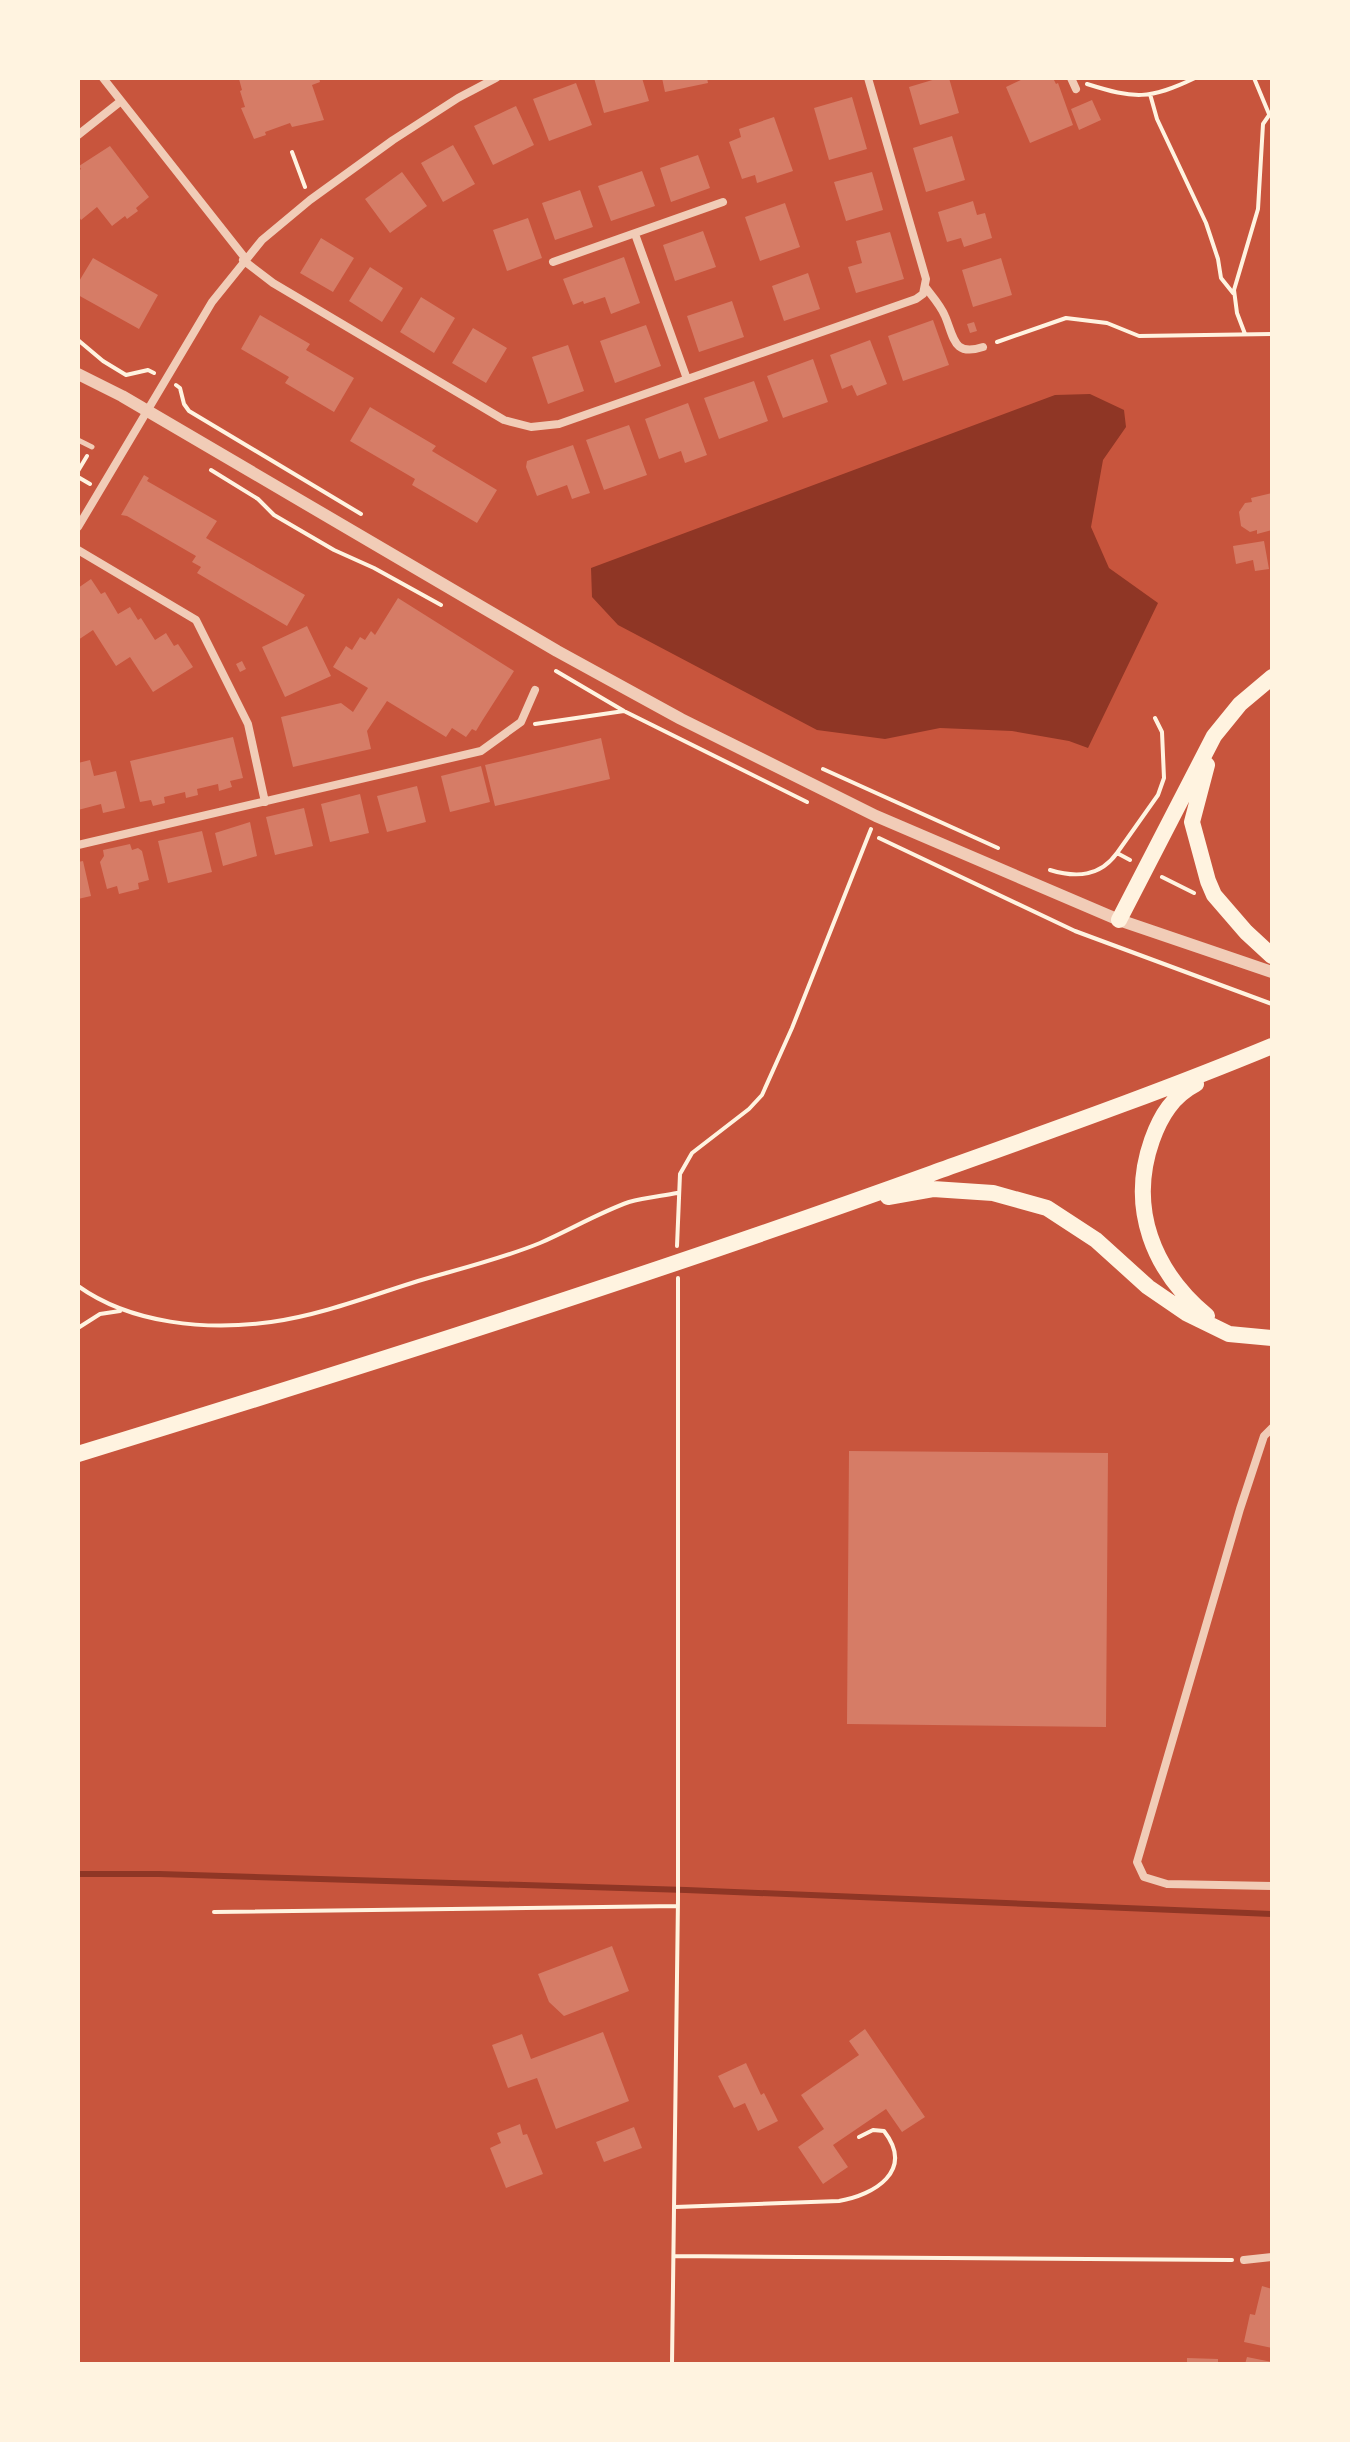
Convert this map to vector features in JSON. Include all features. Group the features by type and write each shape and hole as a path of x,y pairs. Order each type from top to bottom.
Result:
{"main road":[{"path":"1119,920 1214,736 1240,704 1272,677"},
{"path":"1214,736 1192,822 1197,849 1214,895 1272,956"},
{"path":"78,1454 385,1360 650,1273 1265,1049"},
{"path":"1229,1334 1193,1304 1165,1272 1147,1230 1141,1195 1146,1156 1160,1119 1181,1092 1265,1049"},
{"path":"843,1205 933,1189 993,1193 1047,1208 1096,1240 1148,1287 1174,1304 1229,1334 1272,1338"}],"street":[{"path":"103,78 244,259 287,291 504,420 531,427 559,424 916,299 926,288 927,282 868,78"},
{"path":"78,527 212,302 244,259 310,200 393,140 480,82 496,78"},
{"path":"1071,79 1076,89"},
{"path":"78,135 121,101"},
{"path":"553,262 723,202"},
{"path":"635,234 687,379"},
{"path":"926,288 944,313 958,346 971,351 983,347"},
{"path":"78,374 557,651 681,719 876,816 1119,920 1272,972"},
{"path":"78,550 196,620 248,724 265,802"},
{"path":"78,845 481,751 521,722 535,690"},
{"path":"1272,1428 1264,1436 1240,1509 1137,1862 1144,1877 1167,1884 1272,1886"},
{"path":"1244,2260 1272,2257"}],"lane":[{"path":"78,440 92,447"}],"path":[{"path":"1071,79 1138,97 1195,78"},
{"path":"1245,334 1235,296 1238,274 1258,209 1263,124 1271,112 1254,78"},
{"path":"1150,94 1157,119 1206,223 1221,278 1235,296"},
{"path":"292,152 310,200"},
{"path":"983,347 1066,318 1107,323 1139,336 1272,334"},
{"path":"78,340 126,375 148,370 165,378 180,388 189,411 366,518"},
{"path":"201,464 258,499 274,515 334,550 443,605"},
{"path":"521,722 531,724 624,711"},
{"path":"1041,868 1085,875 1105,866 1117,853 1158,795 1164,778 1162,732 1155,718"},
{"path":"820,768 1003,850"},
{"path":"677,1254 680,1174 692,1153 749,1109 762,1095 870,833 1075,931 1272,1004"},
{"path":"1117,853 1198,895 1214,895"},
{"path":"78,1286 123,1311 177,1323 220,1325 271,1322 321,1311 492,1259 539,1243 631,1202 677,1193"},
{"path":"672,2364 678,1906 678,1268"},
{"path":"78,1328 100,1314 123,1311"},
{"path":"214,1912 678,1906"},
{"path":"675,2207 839,2201 861,2197 880,2188 891,2174 894,2159 892,2140 884,2131 873,2130 859,2137"},
{"path":"674,2256 1244,2260"}],"shaded area":[{"path":"1090,394 1124,410 1126,427 1103,460 1091,527 1109,568 1158,603 1088,748 1069,741 1012,731 940,728 885,739 817,730 618,625 592,597 591,568 1055,395"}],"building":[{"path":"319,78 320,82 312,85 324,120 292,127 290,123 254,139 241,108 245,107 239,79"},
{"path":"594,78 642,78 649,101 604,113"},
{"path":"662,78 707,78 708,83 665,92"},
{"path":"949,78 959,113 920,125 909,87"},
{"path":"1025,78 1053,78 1058,83 1073,125 1030,143 1006,87"},
{"path":"576,83 592,125 549,141 533,99"},
{"path":"852,97 867,149 829,160 814,108"},
{"path":"1092,100 1101,120 1079,130 1071,109"},
{"path":"516,106 534,145 493,165 474,126"},
{"path":"774,117 793,171 757,183 755,175 742,179 729,142 741,137 739,129"},
{"path":"952,136 965,180 926,192 913,148"},
{"path":"453,145 475,184 443,202 421,163"},
{"path":"110,146 149,197 136,208 138,211 112,226 97,207 81,220 78,215 79,166"},
{"path":"698,155 710,188 671,202 660,168"},
{"path":"642,171 655,206 611,221 598,186"},
{"path":"402,172 427,206 390,233 365,199"},
{"path":"872,172 883,210 846,221 834,182"},
{"path":"580,190 593,227 555,240 542,203"},
{"path":"973,201 977,215 985,213 992,238 964,247 961,238 947,242 938,212"},
{"path":"785,203 800,247 760,261 745,217"},
{"path":"528,218 542,258 507,271 493,230"},
{"path":"703,231 716,267 675,281 663,245"},
{"path":"890,232 904,279 856,293 848,267 862,263 856,241"},
{"path":"321,238 354,258 333,292 300,273"},
{"path":"624,257 640,303 611,314 605,297 573,305 563,279"},
{"path":"93,258 158,295 139,329 78,295 78,283"},
{"path":"1001,258 1012,295 973,307 962,270"},
{"path":"370,267 403,288 382,322 349,301"},
{"path":"808,273 820,309 784,321 772,286"},
{"path":"421,297 455,318 434,353 400,332"},
{"path":"732,301 744,337 699,352 687,316"},
{"path":"260,315 310,344 306,350 354,378 334,412 285,383 289,377 241,349"},
{"path":"933,320 949,365 903,381 888,336"},
{"path":"974,322 977,331 970,333 967,324"},
{"path":"646,325 661,366 615,383 600,341"},
{"path":"473,328 507,348 486,383 452,363"},
{"path":"870,340 887,384 857,396 852,385 842,389 830,355"},
{"path":"568,345 584,391 548,404 532,357"},
{"path":"813,359 828,402 783,418 767,376"},
{"path":"754,381 768,421 719,439 704,398"},
{"path":"688,403 707,455 685,463 681,451 659,459 645,419"},
{"path":"370,407 436,446 432,451 497,490 477,523 412,485 415,479 350,441"},
{"path":"629,425 647,475 604,490 586,440"},
{"path":"573,445 590,493 572,499 567,485 537,496 526,467 527,461"},
{"path":"144,475 149,478 147,481 217,521 206,538 305,595 287,626 197,573 201,567 192,562 196,556 121,515"},
{"path":"1272,493 1272,530 1257,534 1257,530 1250,532 1241,526 1239,512 1245,503 1252,502 1251,498"},
{"path":"1264,541 1269,569 1255,571 1253,560 1236,564 1233,546"},
{"path":"91,579 101,594 105,592 118,614 130,607 155,640 166,633 174,646 178,644 193,667 153,692 130,657 116,666 93,630 78,640 78,588"},
{"path":"398,598 514,671 476,731 472,729 466,737 452,728 446,737 387,701 367,731 371,749 293,767 281,717 341,703 353,712 368,688 333,667 346,646 352,650 360,637 365,640 371,631 375,635"},
{"path":"307,626 331,676 285,697 262,647"},
{"path":"242,661 246,669 240,672 236,664"},
{"path":"233,737 243,778 230,781 232,787 219,791 218,784 197,789 198,795 186,798 185,792 164,797 165,803 153,806 151,800 140,802 130,761"},
{"path":"601,738 610,779 495,806 485,765"},
{"path":"90,760 94,776 116,771 125,808 103,813 101,804 78,810 78,763"},
{"path":"481,766 490,802 450,812 441,776"},
{"path":"417,786 426,822 387,832 377,796"},
{"path":"360,794 369,833 330,842 321,804"},
{"path":"304,808 313,846 275,855 266,817"},
{"path":"250,822 257,856 223,866 215,833"},
{"path":"202,831 212,872 168,883 158,841"},
{"path":"130,844 132,850 138,848 142,851 149,880 138,883 139,889 119,894 117,886 107,889 100,862 104,856 103,850"},
{"path":"83,861 91,896 78,899 78,862"},
{"path":"849,1451 1108,1453 1106,1727 847,1724"},
{"path":"612,1946 629,1991 564,2016 549,2002 538,1974"},
{"path":"865,2029 925,2117 902,2132 886,2109 833,2145 848,2167 823,2184 798,2147 824,2129 801,2095 859,2055 849,2041"},
{"path":"603,2032 629,2101 556,2129 537,2078 508,2088 492,2045 522,2034 531,2059"},
{"path":"746,2063 778,2121 758,2131 745,2103 734,2108 718,2076"},
{"path":"520,2124 543,2174 506,2188 490,2148 501,2143 497,2133"},
{"path":"634,2127 642,2148 604,2162 596,2142"},
{"path":"1262,2286 1272,2289 1272,2348 1244,2342 1250,2314 1255,2315"},
{"path":"1247,2357 1272,2362 1272,2364 1245,2364"},
{"path":"1187,2358 1218,2359 1218,2364 1187,2364"}],"waterway":[{"path":"78,1874 686,1890 1272,1914"}]}
